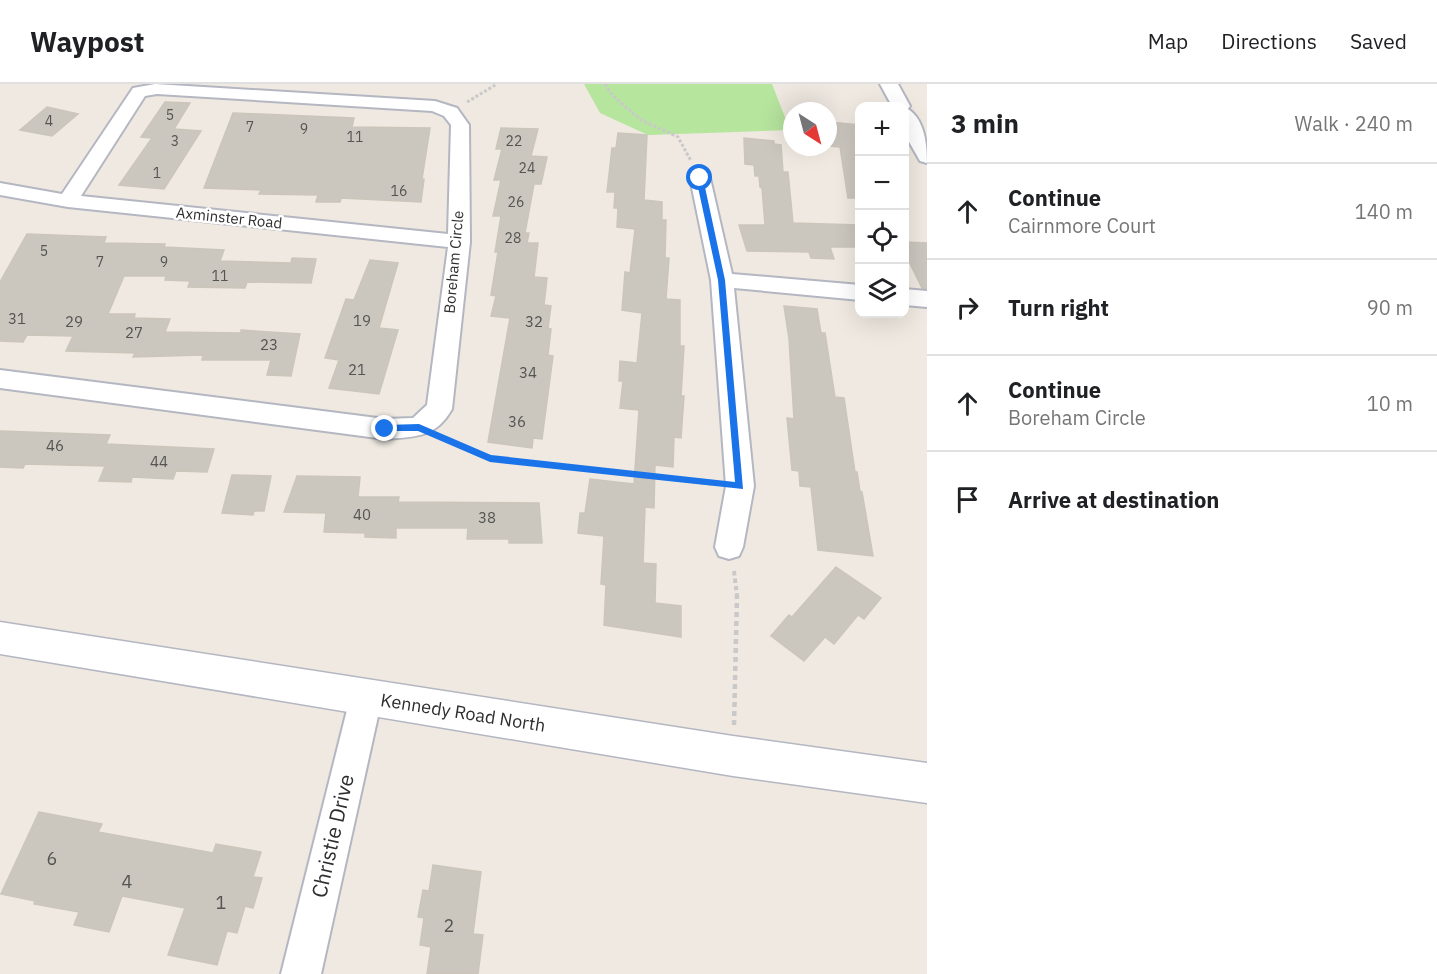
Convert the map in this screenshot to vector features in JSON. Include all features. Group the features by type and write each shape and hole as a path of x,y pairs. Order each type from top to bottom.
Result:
{"main road":[{"name":"Kennedy Road North","path":"0,638 733,756 927,783"}],"street":[{"path":"889,84 899,102"},
{"path":"68,201 140,92 157,89 435,106 451,112"},
{"name":"Boreham Circle","path":"419,428 439,409 459,242 459,125 451,112"},
{"path":"909,120 920,132 927,157"},
{"path":"700,178 722,280 740,486 729,547"},
{"name":"Axminster Road","path":"0,189 68,201 459,242"},
{"path":"722,280 855,293"},
{"path":"909,297 927,299"},
{"path":"0,379 385,429 419,428"},
{"name":"Christie Drive","path":"301,974 366,698"}],"path":[{"path":"451,112 497,84"},
{"path":"605,84 612,94 641,120 678,136 700,178"},
{"path":"419,428 490,458 740,486"},
{"path":"729,547 737,588 733,756"}],"green space":[{"path":"584,84 772,84 783,112 783,130 648,135 600,113"}],"building":[{"path":"165,102 190,103 174,129 201,131 164,189 119,185 152,138 141,137"},
{"path":"47,107 78,114 52,136 20,130"},
{"path":"233,113 354,118 352,127 430,128 421,202 341,198 340,202 316,202 318,195 259,194 261,190 204,188"},
{"path":"837,123 855,125 855,198 848,198 840,147 837,147"},
{"path":"501,128 538,129 531,156 547,157 541,184 534,184 525,233 529,233 527,243 538,243 534,277 547,278 544,305 551,306 548,355 553,356 542,439 533,438 532,448 488,442 510,318 491,316 496,296 491,295 501,216 493,216 501,180 494,180 502,149 496,149"},
{"path":"618,133 647,135 644,200 662,202 662,220 666,220 665,258 669,258 666,299 680,300 680,346 684,346 681,438 674,437 673,467 655,465 654,508 645,507 643,563 656,564 655,603 681,606 681,637 604,625 606,585 601,584 604,536 578,533 580,513 585,513 590,479 634,484 639,410 620,408 623,381 619,381 620,361 637,363 642,313 622,310 625,272 630,273 635,229 617,227 618,208 614,208 615,192 607,192 612,148 616,148"},
{"path":"744,138 774,141 774,144 781,145 783,172 788,172 793,223 855,225 855,247 830,247 834,259 811,258 809,252 747,251 739,225 765,225 759,176 755,176 754,165 745,164"},
{"path":"27,234 106,237 104,243 165,244 164,247 224,250 220,261 291,263 292,258 316,259 311,283 247,282 245,288 188,287 190,281 165,280 166,276 124,276 108,314 135,314 134,318 170,319 165,332 241,333 241,330 300,334 291,376 267,375 271,360 202,360 203,355 133,357 135,353 66,351 73,336 27,335 23,342 0,341 0,282"},
{"path":"909,242 927,243 927,289 922,288 909,261"},
{"path":"370,260 398,263 379,328 398,330 379,394 329,388 339,360 325,358 346,299 354,300"},
{"path":"784,306 817,309 821,333 825,333 835,397 844,398 855,472 857,472 862,492 873,556 818,550 811,487 800,486 799,471 792,470 787,418 794,419 789,339"},
{"path":"0,431 110,435 106,444 214,449 207,472 176,471 173,479 132,477 131,482 99,481 105,466 25,464 23,468 0,467"},
{"path":"232,475 271,476 264,511 254,511 253,515 222,513"},
{"path":"297,476 360,477 358,497 399,497 398,502 539,503 542,543 509,543 509,539 467,539 468,528 396,528 396,538 365,537 365,533 324,532 326,513 284,512"},
{"path":"836,567 881,598 864,619 858,615 834,644 825,637 804,661 771,636 789,615 792,617"},
{"path":"39,812 102,824 98,832 213,853 216,844 261,852 253,877 262,878 253,908 245,906 237,933 227,931 217,965 168,955 185,908 122,896 109,932 74,925 79,912 34,904 35,901 1,894"},
{"path":"433,865 481,872 473,934 483,935 478,974 427,974 431,947 420,945 424,918 418,917 423,890 429,891"}],"route":[{"path":"385,429 419,428 490,458 740,486 722,280 700,178"}]}
